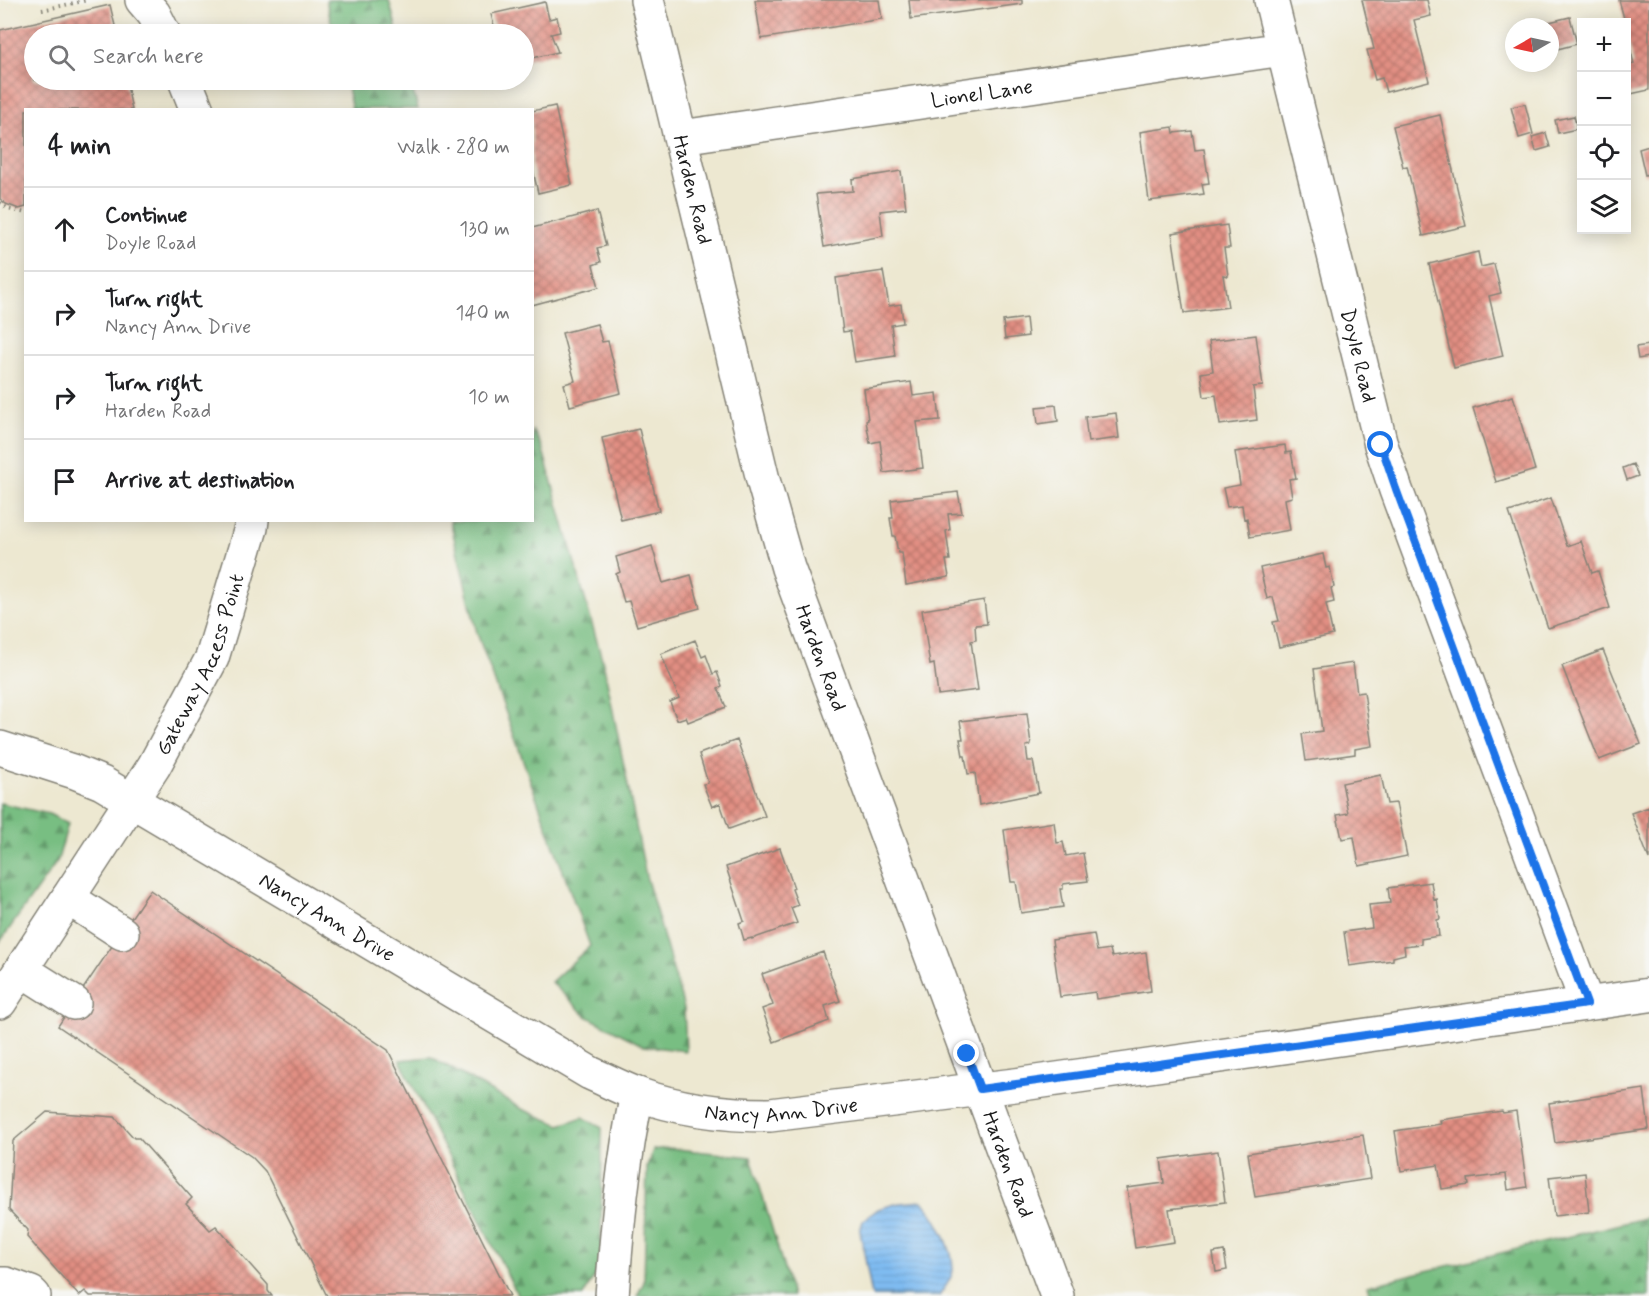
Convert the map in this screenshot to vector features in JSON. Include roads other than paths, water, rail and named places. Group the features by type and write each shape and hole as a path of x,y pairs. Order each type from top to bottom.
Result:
{"street":[{"path":"142,0 154,14 156,24"},
{"name":"Harden Road","path":"647,0 763,480 788,568 1057,1296"},
{"name":"Doyle Road","path":"1271,0 1381,445 1587,1004"},
{"name":"Lionel Lane","path":"681,137 1283,49"},
{"path":"189,90 196,108"},
{"name":"Gateway Access Point","path":"0,1002 154,766 212,658 252,522"},
{"name":"Nancy Ann Drive","path":"0,748 102,783 590,1073 637,1094 698,1110 734,1115 770,1115 980,1089 1649,995"},
{"path":"68,898 122,933"},
{"path":"22,970 74,1003"},
{"path":"612,1296 619,1210 637,1094"},
{"path":"0,1284 6,1284 34,1296"}],"water":[{"path":"923,1201 948,1243 953,1262 953,1271 949,1281 939,1296 872,1296 860,1231 863,1221 878,1209 899,1203"}]}
